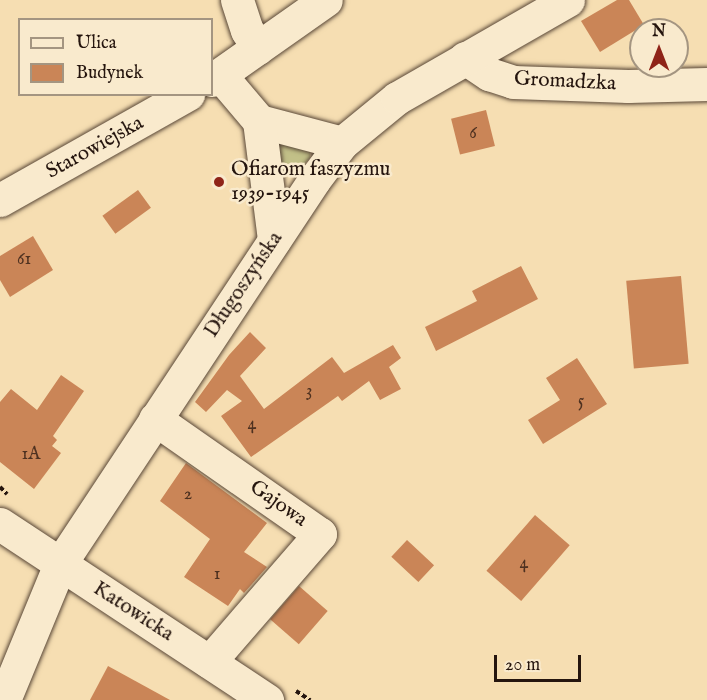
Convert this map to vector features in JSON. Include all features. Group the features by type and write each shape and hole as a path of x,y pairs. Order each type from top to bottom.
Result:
{"street":[{"path":"237,0 247,30 258,48"},
{"path":"326,0 216,78 259,121 342,143"},
{"name":"Długoszyńska","path":"4,700 60,564 314,180 342,143 397,98 568,0"},
{"name":"Gromadzka","path":"465,58 489,74 513,82 628,86 707,84"},
{"name":"Starowiejska","path":"0,200 184,96"},
{"path":"259,121 274,240"},
{"name":"Gajowa","path":"155,419 320,534 209,662"},
{"name":"Katowicka","path":"5,510 60,564 267,700"}],"path":[{"path":"0,487 5,510"}],"shaded area":[{"path":"275,137 310,150 310,158 293,176 281,175"}],"building":[{"path":"617,0 629,0 640,18 629,18 629,34 600,52 581,21"},
{"path":"486,110 495,146 460,155 451,119"},
{"path":"138,190 151,208 115,234 102,216"},
{"path":"33,236 53,270 10,297 0,280 0,256"},
{"path":"521,266 538,299 436,351 425,327 477,301 472,291"},
{"path":"681,276 689,364 634,368 626,281"},
{"path":"250,332 266,348 240,376 264,409 332,357 344,373 393,345 401,358 389,367 401,389 380,400 369,381 342,401 338,396 251,457 221,416 242,401 227,390 206,412 195,402 229,355"},
{"path":"577,358 607,404 543,444 528,420 560,400 546,378"},
{"path":"61,375 84,391 53,436 57,440 52,446 61,453 34,489 0,462 0,402 11,389 37,410"},
{"path":"186,463 267,523 244,552 267,567 244,593 240,589 228,606 184,577 210,539 160,501"},
{"path":"535,515 570,545 521,601 486,571"},
{"path":"407,540 434,565 418,582 391,557"},
{"path":"299,586 328,611 299,644 270,619"},
{"path":"108,666 170,700 90,700"}],"place":[{"name":"Ofiarom faszyzmu 1939-1945","path":"219,182"}]}
